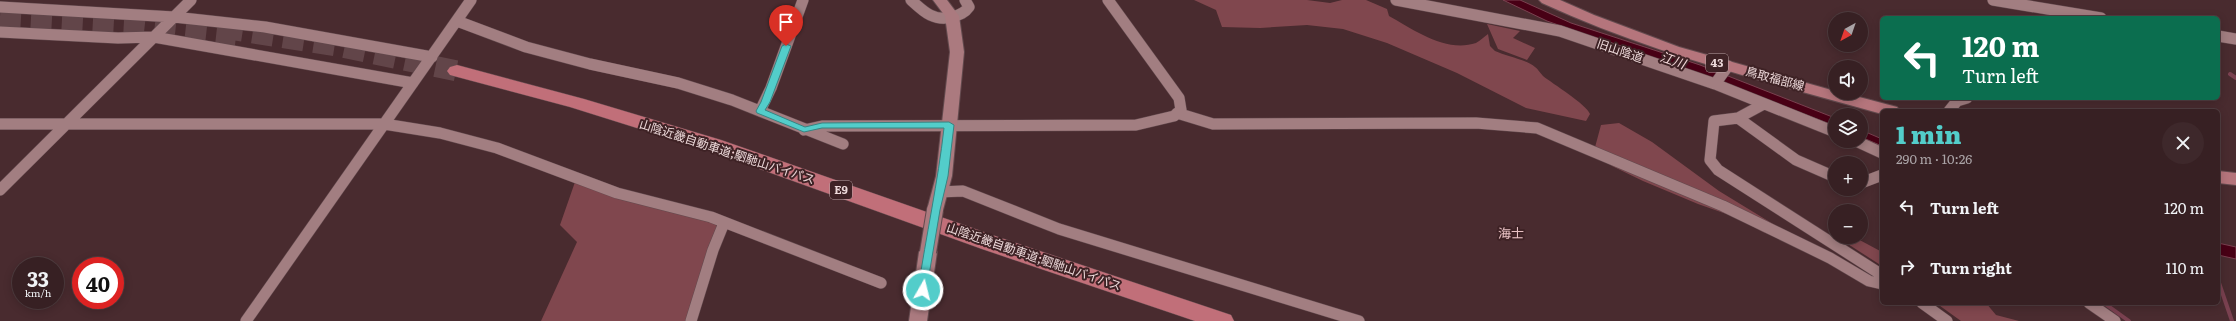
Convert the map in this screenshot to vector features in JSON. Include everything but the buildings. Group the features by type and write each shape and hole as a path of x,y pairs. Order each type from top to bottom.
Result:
{"highway":[{"name":"山陰近畿自動車道;駟馳山バイパス","path":"1192,321 706,153 454,73 576,103 714,145 990,243 1222,321"}],"main road":[{"name":"鳥取福部線","path":"1547,0 1649,41 1726,69 1883,109"},
{"path":"2220,177 2236,179"}],"street":[{"path":"0,190 191,0"},
{"path":"246,321 471,0"},
{"path":"760,111 771,88 803,0"},
{"path":"911,0 922,11 938,19 963,14 968,11 969,7 965,0"},
{"path":"918,321 935,210 944,176 957,52 952,16 940,0"},
{"path":"804,130 822,126 1136,125 1174,116 1181,110 1179,98 1108,0"},
{"name":"旧山陰道","path":"1396,0 1514,24 1560,31 1716,83 1762,104 1828,129"},
{"path":"1993,0 2063,14 2082,16"},
{"path":"2057,0 2063,14"},
{"path":"0,7 75,10 174,17 265,28 432,57"},
{"path":"457,21 526,47 590,64 678,83 760,111 804,130 843,144"},
{"path":"0,32 118,38 154,37 414,83"},
{"path":"2220,36 2236,39"},
{"path":"1716,83 1726,69"},
{"path":"1951,109 1957,101 1960,100"},
{"path":"1762,104 1738,118 1714,121 1710,160 1714,166 1880,274"},
{"path":"1177,113 1213,124 1476,123 1537,128 1723,206 1830,258 1870,281 1880,284"},
{"path":"1738,118 1766,141 1821,174 1828,176"},
{"path":"0,124 384,124 440,133 496,148 617,193 711,217 881,284"},
{"path":"1868,147 1880,152"},
{"path":"1868,180 1880,176"},
{"path":"939,192 963,191 1059,229 1359,321"},
{"path":"691,321 713,250 724,223"},
{"path":"1925,305 1947,321"},
{"path":"2092,305 2115,321"}],"shaded area":[{"path":"1194,0 1307,0 1330,3 1342,0 1366,0 1387,9 1389,16 1409,28 1442,43 1465,45 1476,43 1488,34 1490,46 1495,51 1522,60 1531,65 1543,76 1569,94 1590,114 1586,121 1526,108 1457,73 1387,43 1343,29 1307,25 1260,28 1222,27 1216,10"},
{"path":"1487,24 1520,31 1513,38 1535,48 1527,60 1498,49"},
{"path":"1619,123 1652,142 1719,191 1791,235 1799,246 1763,232 1735,217 1698,204 1643,181 1612,166 1594,151 1601,125"},
{"path":"575,182 711,221 718,227 687,321 541,321 577,242 560,225"},
{"path":"1848,244 1867,244 1880,251 1880,265"},
{"path":"1939,305 1988,305 1996,315 2019,321 1961,321"}],"water":[{"name":"江川","path":"1503,0 1520,0 1571,23 1700,65 1828,115 1828,123 1726,84 1547,21"},
{"path":"1868,133 1880,138 1880,145 1868,140"},
{"path":"2220,243 2236,247 2236,259 2220,255"}],"waterway":[{"path":"2230,74 2236,78"},
{"path":"2220,286 2232,321"},
{"path":"2107,305 2129,321"}],"tunnel":[{"path":"0,17 127,24 236,36"},
{"path":"222,28 337,46 457,71"}],"district":[{"name":"海士","path":"1511,233"}],"route":[{"path":"786,46 766,102 760,111 804,130 822,126 949,125 944,176 935,210 923,290"}]}
